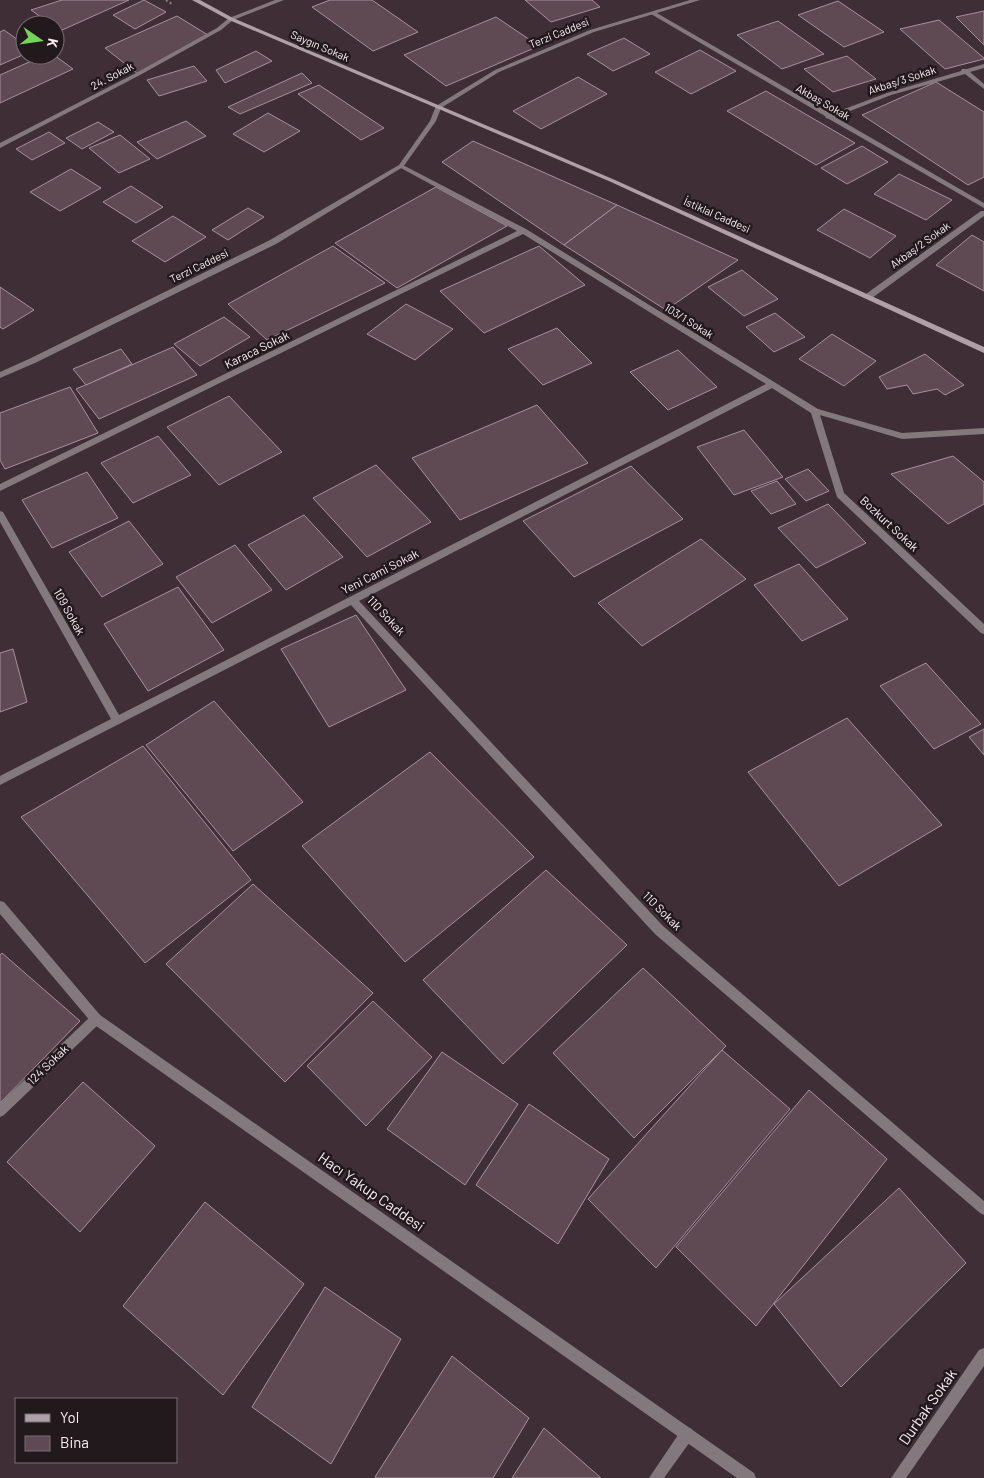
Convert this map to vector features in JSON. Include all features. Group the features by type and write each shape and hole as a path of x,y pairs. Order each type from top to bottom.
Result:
{"main road":[{"name":"Saygın Sokak","path":"195,0 231,19 438,107"},
{"name":"İstiklal Caddesi","path":"438,107 613,181 984,350"}],"street":[{"name":"24. Sokak","path":"0,146 138,74 219,29 231,19 281,0"},
{"name":"Terzi Caddesi","path":"438,107 497,71 592,31 697,0"},
{"name":"Akbaş Sokak","path":"653,13 828,117 984,206"},
{"name":"Akbaş/3 Sokak","path":"828,117 888,94 964,70 984,66"},
{"path":"964,70 984,87"},
{"path":"401,166 432,121 438,107"},
{"name":"Terzi Caddesi","path":"0,375 273,242 401,166"},
{"name":"103/1 Sokak","path":"401,166 523,231 815,411 902,436 984,431"},
{"name":"Akbaş/2 Sokak","path":"869,296 984,213"},
{"name":"Karaca Sokak","path":"0,488 523,231"},
{"name":"Yeni Cami Sokak","path":"0,782 771,385"},
{"name":"Bozkurt Sokak","path":"815,411 840,495 984,630"},
{"name":"109 Sokak","path":"0,514 117,721"},
{"name":"110 Sokak","path":"352,600 659,930 984,1210"},
{"name":"Hacı Yakup Caddesi","path":"0,906 96,1019 749,1478"},
{"name":"124 Sokak","path":"0,1111 96,1019"},
{"name":"Durbak Sokak","path":"898,1478 984,1355"},
{"path":"656,1478 687,1434"}],"building":[{"path":"62,0 129,0 65,29 65,15 38,15 31,10"},
{"path":"144,0 166,12 135,29 113,15"},
{"path":"330,0 372,0 418,32 373,51 312,7"},
{"path":"525,0 592,0 600,7 551,22"},
{"path":"838,1 884,32 844,47 798,15"},
{"path":"984,11 984,45 956,17"},
{"path":"177,16 208,35 138,74 105,48"},
{"path":"496,17 539,46 446,86 404,55"},
{"path":"939,20 984,59 945,69 900,29"},
{"path":"778,21 824,54 782,69 737,35"},
{"path":"4,30 15,38 15,58 0,65 0,32"},
{"path":"624,38 650,54 613,71 587,54"},
{"path":"700,50 736,71 691,94 655,72"},
{"path":"256,51 272,61 225,83 216,70"},
{"path":"847,56 876,79 833,92 804,69"},
{"path":"65,63 73,69 0,103 0,75 22,65 65,65"},
{"path":"194,66 207,81 159,96 147,80"},
{"path":"302,73 312,83 240,114 228,107"},
{"path":"578,77 607,94 541,129 513,111"},
{"path":"936,82 984,112 984,177 968,185 862,115"},
{"path":"319,85 384,128 361,140 298,94"},
{"path":"766,91 855,143 816,165 727,111"},
{"path":"268,113 300,131 264,152 233,134"},
{"path":"186,121 206,136 157,159 137,142"},
{"path":"98,122 114,132 82,149 66,138"},
{"path":"49,132 65,143 32,160 16,149"},
{"path":"120,135 150,159 119,173 89,148"},
{"path":"473,141 617,205 564,245 442,162"},
{"path":"862,146 888,162 847,184 821,168"},
{"path":"71,169 101,188 60,211 30,192"},
{"path":"899,174 952,200 926,220 874,194"},
{"path":"131,186 163,207 136,223 103,202"},
{"path":"436,187 507,226 397,288 335,243"},
{"path":"617,205 738,260 666,310 564,245"},
{"path":"248,208 264,217 228,240 212,230"},
{"path":"844,209 896,236 870,258 817,230"},
{"path":"173,216 206,237 165,262 132,241"},
{"path":"972,235 984,242 984,291 936,265"},
{"path":"333,246 385,283 267,340 228,304"},
{"path":"539,246 585,285 484,333 440,291"},
{"path":"742,270 778,299 744,316 708,287"},
{"path":"0,287 34,310 3,329 0,327"},
{"path":"406,304 453,329 415,360 367,334"},
{"path":"775,313 805,337 774,352 746,327"},
{"path":"224,317 250,337 200,366 174,344"},
{"path":"557,328 592,363 543,385 508,349"},
{"path":"832,334 876,361 844,386 799,359"},
{"path":"173,347 197,375 99,419 76,389"},
{"path":"121,349 132,364 86,385 73,369"},
{"path":"678,350 717,387 668,410 630,372"},
{"path":"925,354 964,385 945,395 937,389 913,394 907,385 887,389 879,377"},
{"path":"70,387 98,433 5,469 0,460 0,413"},
{"path":"229,396 282,452 219,485 167,427"},
{"path":"537,405 588,463 460,520 412,458"},
{"path":"744,430 783,477 734,495 697,447"},
{"path":"158,436 191,475 133,503 101,463"},
{"path":"953,456 984,482 984,504 948,524 891,474"},
{"path":"376,465 431,522 367,557 313,498"},
{"path":"631,466 683,519 574,577 523,521"},
{"path":"808,469 829,491 806,501 785,479"},
{"path":"87,472 118,518 52,548 22,500"},
{"path":"777,481 796,504 771,514 751,491"},
{"path":"828,504 866,543 816,568 778,528"},
{"path":"304,515 343,557 286,590 248,545"},
{"path":"129,521 163,564 102,597 69,552"},
{"path":"701,539 746,579 642,646 598,603"},
{"path":"235,545 272,590 212,623 176,577"},
{"path":"799,564 848,619 802,641 754,585"},
{"path":"178,587 224,650 148,691 104,624"},
{"path":"356,615 406,690 329,727 281,649"},
{"path":"13,649 27,702 0,712 0,653"},
{"path":"926,663 981,724 934,749 880,686"},
{"path":"214,701 303,802 233,851 146,745"},
{"path":"847,718 942,825 839,886 748,772"},
{"path":"984,729 984,755 969,737"},
{"path":"143,746 251,880 145,963 21,817"},
{"path":"430,752 534,857 405,962 302,846"},
{"path":"546,870 627,945 503,1064 423,980"},
{"path":"253,884 373,993 285,1082 166,964"},
{"path":"2,953 80,1021 0,1103 0,955"},
{"path":"643,968 726,1046 634,1138 553,1053"},
{"path":"373,1001 432,1057 366,1126 307,1066"},
{"path":"722,1050 790,1109 656,1268 588,1199"},
{"path":"442,1052 518,1104 465,1185 387,1129"},
{"path":"83,1082 155,1146 80,1232 7,1162"},
{"path":"809,1090 887,1159 756,1326 676,1247"},
{"path":"529,1104 609,1159 558,1244 476,1185"},
{"path":"899,1188 966,1263 841,1387 774,1304"},
{"path":"205,1202 304,1284 223,1395 123,1306"},
{"path":"325,1287 401,1339 331,1464 252,1407"},
{"path":"452,1356 529,1418 493,1478 375,1477"},
{"path":"544,1428 601,1478 512,1478"}]}
